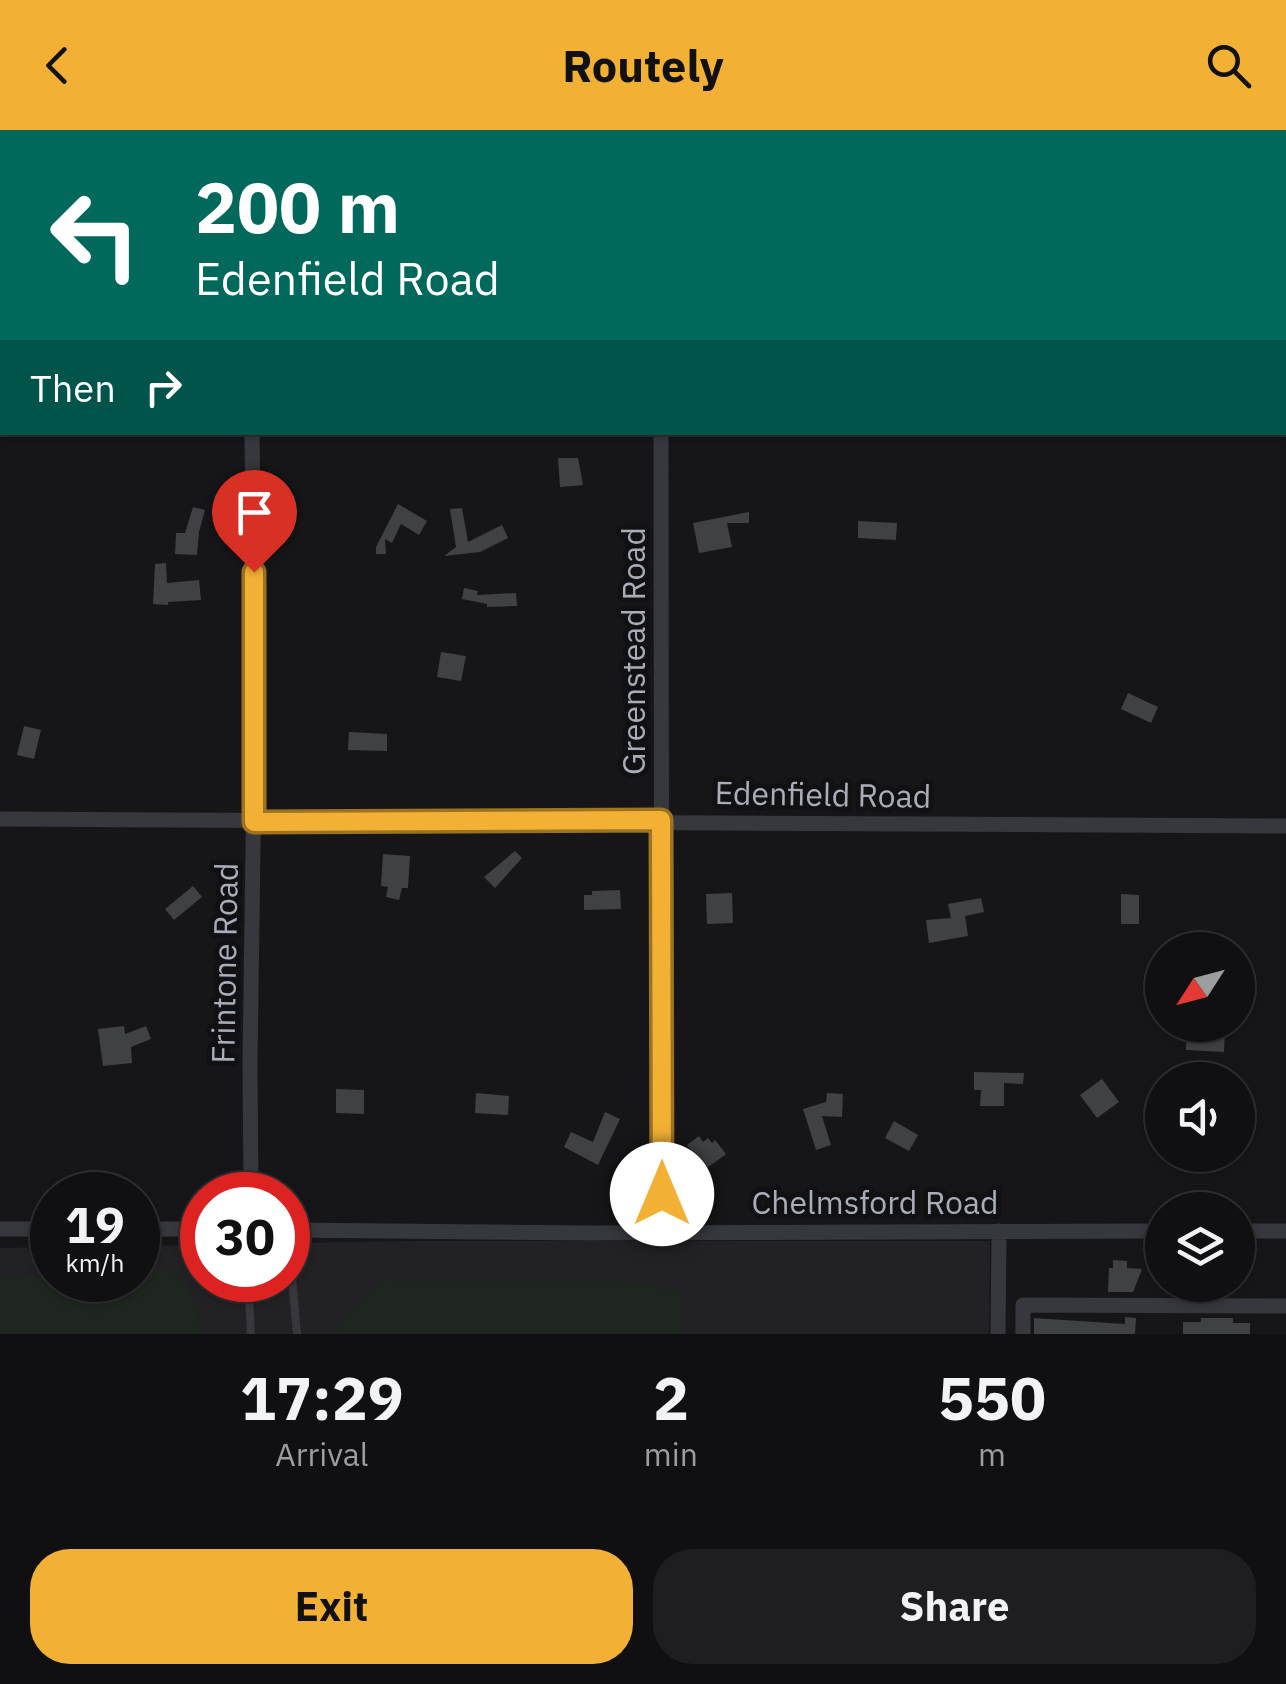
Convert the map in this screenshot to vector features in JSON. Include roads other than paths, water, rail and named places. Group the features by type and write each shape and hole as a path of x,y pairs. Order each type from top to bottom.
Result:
{"street":[{"name":"Frintone Road","path":"251,1172 252,435"},
{"name":"Greenstead Road","path":"661,435 662,1230"},
{"name":"Edenfield Road","path":"0,819 1286,826"},
{"path":"0,1229 30,1229"},
{"name":"Chelmsford Road","path":"310,1230 1145,1231"},
{"path":"1255,1231 1286,1231"},
{"path":"998,1334 999,1232"},
{"path":"1022,1334 1023,1305 1286,1306"}],"lane":[{"path":"249,1302 251,1334"},
{"path":"294,1302 297,1334"}]}
